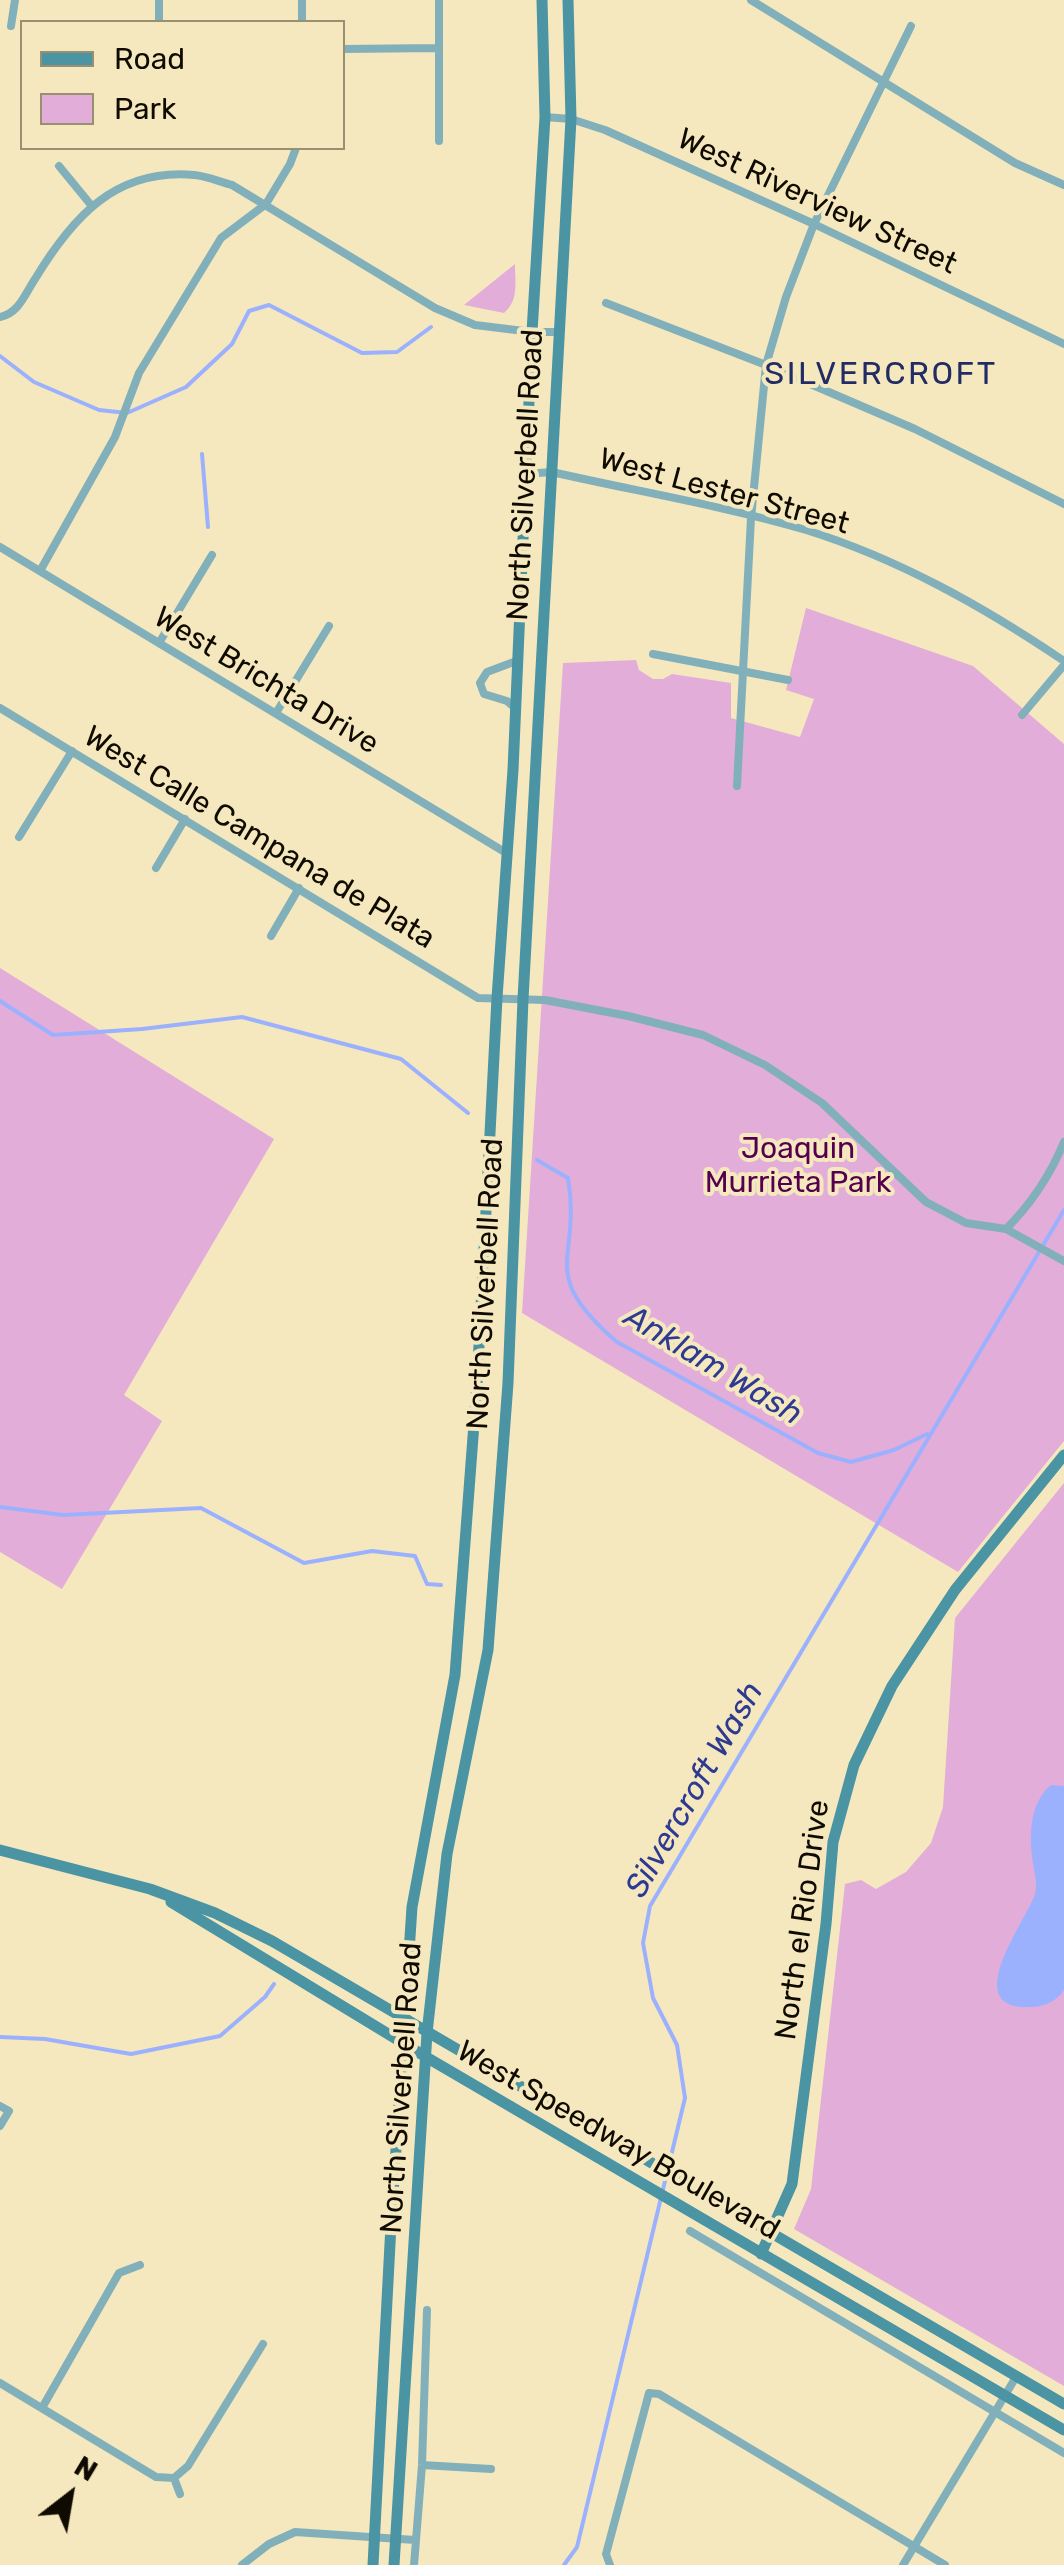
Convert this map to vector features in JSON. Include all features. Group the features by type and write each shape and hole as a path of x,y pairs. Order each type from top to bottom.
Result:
{"main road":[{"name":"North Silverbell Road","path":"373,2563 412,1906 455,1675 476,1384 516,710 545,117 542,0"},
{"name":"North Silverbell Road","path":"394,2564 428,2032 448,1854 488,1650 508,1383 523,999 570,119 568,0"},
{"path":"508,854 531,857"},
{"name":"North el Rio Drive","path":"761,2254 792,2184 834,1842 854,1765 892,1686 955,1590 1064,1456"},
{"name":"West Speedway Boulevard","path":"0,1850 150,1890 215,1913 272,1941 1064,2404"},
{"name":"West Speedway Boulevard","path":"150,1890 426,2057 1064,2430"},
{"path":"579,2147 589,2128"}],"street":[{"path":"11,26 15,0"},
{"path":"439,0 439,141"},
{"path":"752,0 1015,162 1064,185"},
{"path":"737,786 751,518 766,365 814,224 911,26"},
{"path":"345,48 439,48"},
{"name":"West Riverview Street","path":"545,117 570,119 606,130 1064,344"},
{"path":"40,571 108,450 140,373 221,238 266,204 295,150"},
{"path":"59,166 91,205"},
{"path":"1,317 14,312 62,234 91,205 123,187 159,177 195,175 232,185 435,308 475,324 558,332"},
{"path":"606,303 766,365 915,429 1064,504"},
{"path":"96,443 108,450"},
{"name":"West Lester Street","path":"525,474 552,472 806,530 917,573 1006,621 1064,663"},
{"name":"West Brichta Drive","path":"0,547 508,854"},
{"path":"159,643 212,555"},
{"path":"276,713 328,626"},
{"path":"653,654 788,680"},
{"name":"North Silverbell Road","path":"516,710 507,701 484,694 480,682 486,672 501,670 518,660"},
{"path":"1022,715 1064,663"},
{"name":"West Calle Campana de Plata","path":"0,708 478,998 544,1000 703,1035 765,1065 822,1103 926,1202 966,1223 1006,1229 1062,1260"},
{"path":"19,837 72,751"},
{"path":"156,868 185,820"},
{"path":"270,936 299,888"},
{"path":"1006,1229 1028,1207 1064,1142"},
{"path":"0,2106 9,2111 0,2126"},
{"name":"West Speedway Boulevard","path":"690,2231 1064,2453"},
{"name":"North el Rio Drive","path":"753,2268 761,2254"},
{"path":"42,2408 119,2273 140,2265"},
{"path":"414,2565 427,2310"},
{"path":"0,2383 156,2477 174,2478 188,2466 263,2344"},
{"path":"903,2565 1016,2376"},
{"path":"609,2564 606,2554 649,2394 659,2394 945,2565"},
{"path":"422,2465 491,2469"},
{"path":"174,2478 180,2494"},
{"path":"242,2565 269,2544 295,2532 415,2540"}],"green space":[{"path":"515,264 514,297 504,313 464,305"},
{"name":"Joaquin Murrieta Park","path":"806,608 973,666 1064,744 1064,1441 958,1572 522,1313 563,663 636,660 639,670 653,679 672,674 731,683 731,718 800,737 814,699 786,690"},
{"path":"0,968 274,1139 124,1395 162,1421 62,1589 0,1552"},
{"path":"1064,1483 1064,2386 794,2229 811,2189 845,1884 861,1880 876,1889 906,1872 931,1843 943,1807 955,1618"}],"water":[{"path":"1051,1785 1064,1786 1064,1990 1054,2000 1031,2007 1010,2004 999,1995 997,1980 1010,1943 1035,1894 1032,1821 1038,1801"}],"waterway":[{"path":"0,356 34,382 99,410 127,413 186,387 232,344 249,311 269,305 362,353 397,352 431,327"},
{"path":"202,454 208,527"},
{"name":"Anklam Wash","path":"0,1001 53,1035 242,1017 401,1059 468,1113"},
{"name":"Anklam Wash","path":"537,1160 568,1178 569,1281 592,1318 617,1342 818,1453 851,1462 894,1450 927,1434"},
{"name":"Silvercroft Wash","path":"564,2565 577,2547 685,2098 677,2045 653,1998 643,1943 650,1906 1064,1210"},
{"path":"0,1507 63,1515 201,1508 304,1563 372,1551 415,1556 427,1584 441,1585"},
{"path":"0,2037 45,2039 131,2054 220,2036 265,1997 274,1984"}],"district":[{"name":"SILVERCROFT","path":"881,375"}]}
